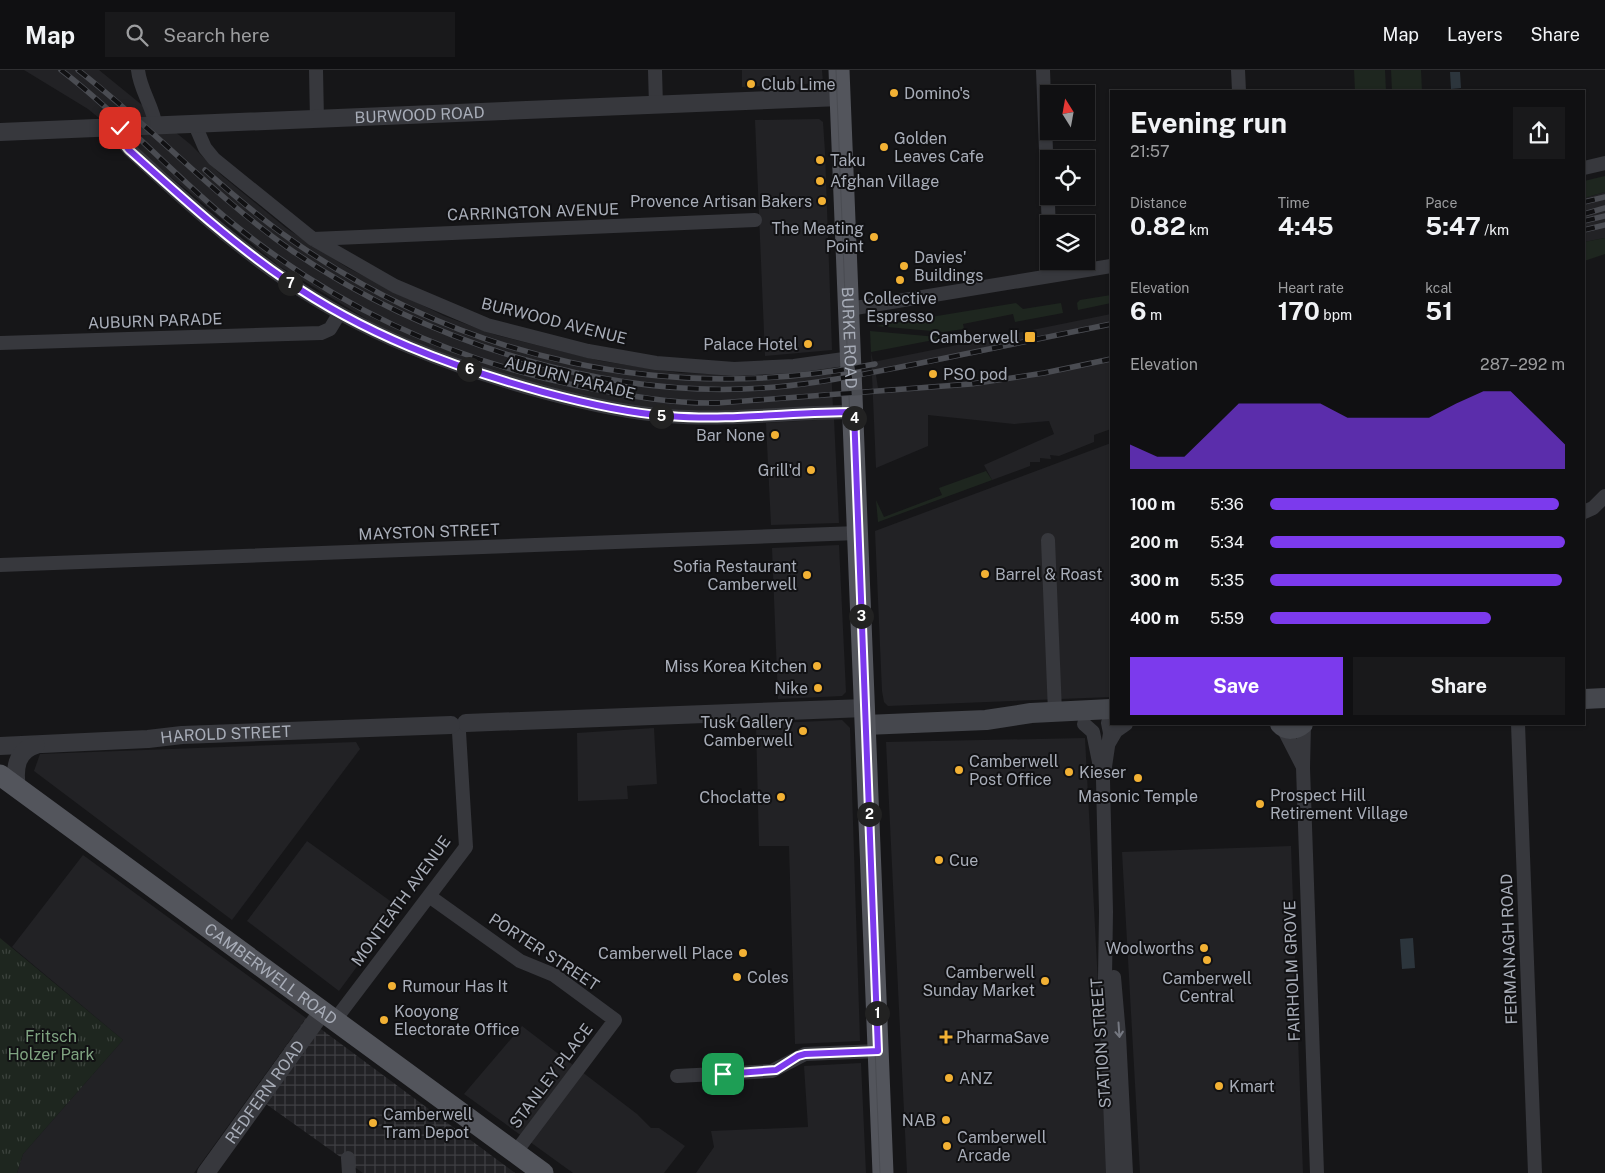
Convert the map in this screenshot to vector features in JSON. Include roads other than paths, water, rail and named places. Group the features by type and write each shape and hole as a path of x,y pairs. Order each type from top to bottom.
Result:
{"main road":[{"name":"BURKE ROAD","path":"839,70 883,1173"},
{"path":"1585,699 1605,698"},
{"path":"865,717 986,720 1031,713 1055,718 1101,716 1110,719"},
{"path":"1279,725 1295,729 1302,725"},
{"name":"CAMBERWELL ROAD","path":"8,781 543,1173"}],"street":[{"path":"138,70 140,83 159,123"},
{"path":"316,70 318,120"},
{"path":"655,70 656,106"},
{"path":"1043,70 1048,215"},
{"path":"1238,70 1239,90"},
{"name":"BURWOOD ROAD","path":"0,132 117,131 159,123 195,125 840,97"},
{"name":"BURWOOD AVENUE","path":"195,125 206,148 214,159 313,239 395,286 487,325 588,351 656,363 734,369 794,366 851,360"},
{"path":"117,131 128,149 222,232 286,281 339,314"},
{"path":"1585,168 1605,163"},
{"name":"CARRINGTON AVENUE","path":"313,239 755,220"},
{"path":"1095,267 1110,266"},
{"path":"849,309 1040,270"},
{"name":"AUBURN PARADE","path":"0,343 321,333 330,329 339,314 374,332 462,367 565,398 614,408 650,414 689,417 854,409"},
{"path":"1585,512 1593,508 1605,496"},
{"name":"MAYSTON STREET","path":"0,565 858,533"},
{"path":"1048,540 1055,718"},
{"name":"HAROLD STREET","path":"0,746 148,739 182,735 865,717"},
{"name":"STATION STREET","path":"1082,717 1094,732 1103,780 1106,912 1117,1133 1113,1173"},
{"name":"STATION STREET","path":"1103,780 1112,725"},
{"name":"FAIRHOLM GROVE","path":"1279,725 1303,768"},
{"name":"FAIRHOLM GROVE","path":"1304,725 1303,768 1317,1173"},
{"name":"FERMANAGH ROAD","path":"1518,725 1535,1173"},
{"name":"MONTEATH AVENUE","path":"329,1016 429,896 466,847 459,727"},
{"path":"8,781 16,770 21,754 26,748 36,745"},
{"name":"PORTER STREET","path":"429,896 520,961 554,976 615,1020"},
{"name":"REDFERN ROAD","path":"206,1173 329,1016"},
{"name":"STANLEY PLACE","path":"515,1153 615,1020"},
{"path":"677,1076 772,1071 785,1066 802,1055 878,1051"},
{"name":"STATION STREET","path":"1117,1133 1126,1173"},
{"path":"348,1158 349,1173"}],"tram line":[{"path":"836,70 880,1173"}],"railway":[{"path":"61,70 105,106 209,204 311,280 352,304 438,344 483,361 529,374 613,393 683,402 718,403 971,384 1044,373 1110,359"},
{"path":"78,70 132,115 236,208 291,250 344,283 401,313 460,338 522,359 585,375 649,385 713,389 776,387 863,374 1110,324"},
{"path":"205,170 246,206 279,231 356,281 425,315 497,343 570,362 645,374 721,379 798,375 875,364"},
{"path":"1585,202 1605,197"},
{"path":"1585,214 1605,208"},
{"path":"1585,221 1605,216"},
{"path":"1585,230 1605,225"}],"place":[{"name":"Club Lime","path":"751,84"},
{"name":"Domino's","path":"894,93"},
{"name":"Golden Leaves Cafe","path":"884,147"},
{"name":"Taku","path":"820,160"},
{"name":"Afghan Village","path":"820,181"},
{"name":"Provence Artisan Bakers","path":"822,201"},
{"name":"The Meating Point","path":"874,237"},
{"name":"Davies' Buildings","path":"904,266"},
{"name":"Collective Espresso","path":"900,280"},
{"name":"Camberwell","path":"1030,337"},
{"name":"Palace Hotel","path":"808,344"},
{"name":"PSO pod","path":"933,374"},
{"name":"Bar None","path":"775,435"},
{"name":"Grill'd","path":"811,470"},
{"name":"Barrel & Roast","path":"985,574"},
{"name":"Sofia Restaurant Camberwell","path":"807,575"},
{"name":"Miss Korea Kitchen","path":"817,666"},
{"name":"Nike","path":"818,688"},
{"name":"Tusk Gallery Camberwell","path":"803,731"},
{"name":"Camberwell Post Office","path":"959,770"},
{"name":"Kieser","path":"1069,772"},
{"name":"Masonic Temple","path":"1138,778"},
{"name":"Choclatte","path":"781,797"},
{"name":"Prospect Hill Retirement Village","path":"1260,804"},
{"name":"Cue","path":"939,860"},
{"name":"Woolworths","path":"1204,948"},
{"name":"Camberwell Place","path":"743,953"},
{"name":"Camberwell Central","path":"1207,960"},
{"name":"Coles","path":"737,977"},
{"name":"Camberwell Sunday Market","path":"1045,981"},
{"name":"Rumour Has It","path":"392,986"},
{"name":"Kooyong Electorate Office","path":"384,1020"},
{"name":"PharmaSave","path":"946,1037"},
{"name":"ANZ","path":"949,1078"},
{"name":"Kmart","path":"1219,1086"},
{"name":"NAB","path":"946,1120"},
{"name":"Camberwell Tram Depot","path":"373,1123"},
{"name":"Camberwell Arcade","path":"947,1146"}],"park label":[{"name":"Fritsch Holzer Park","path":"51,1045"}]}
